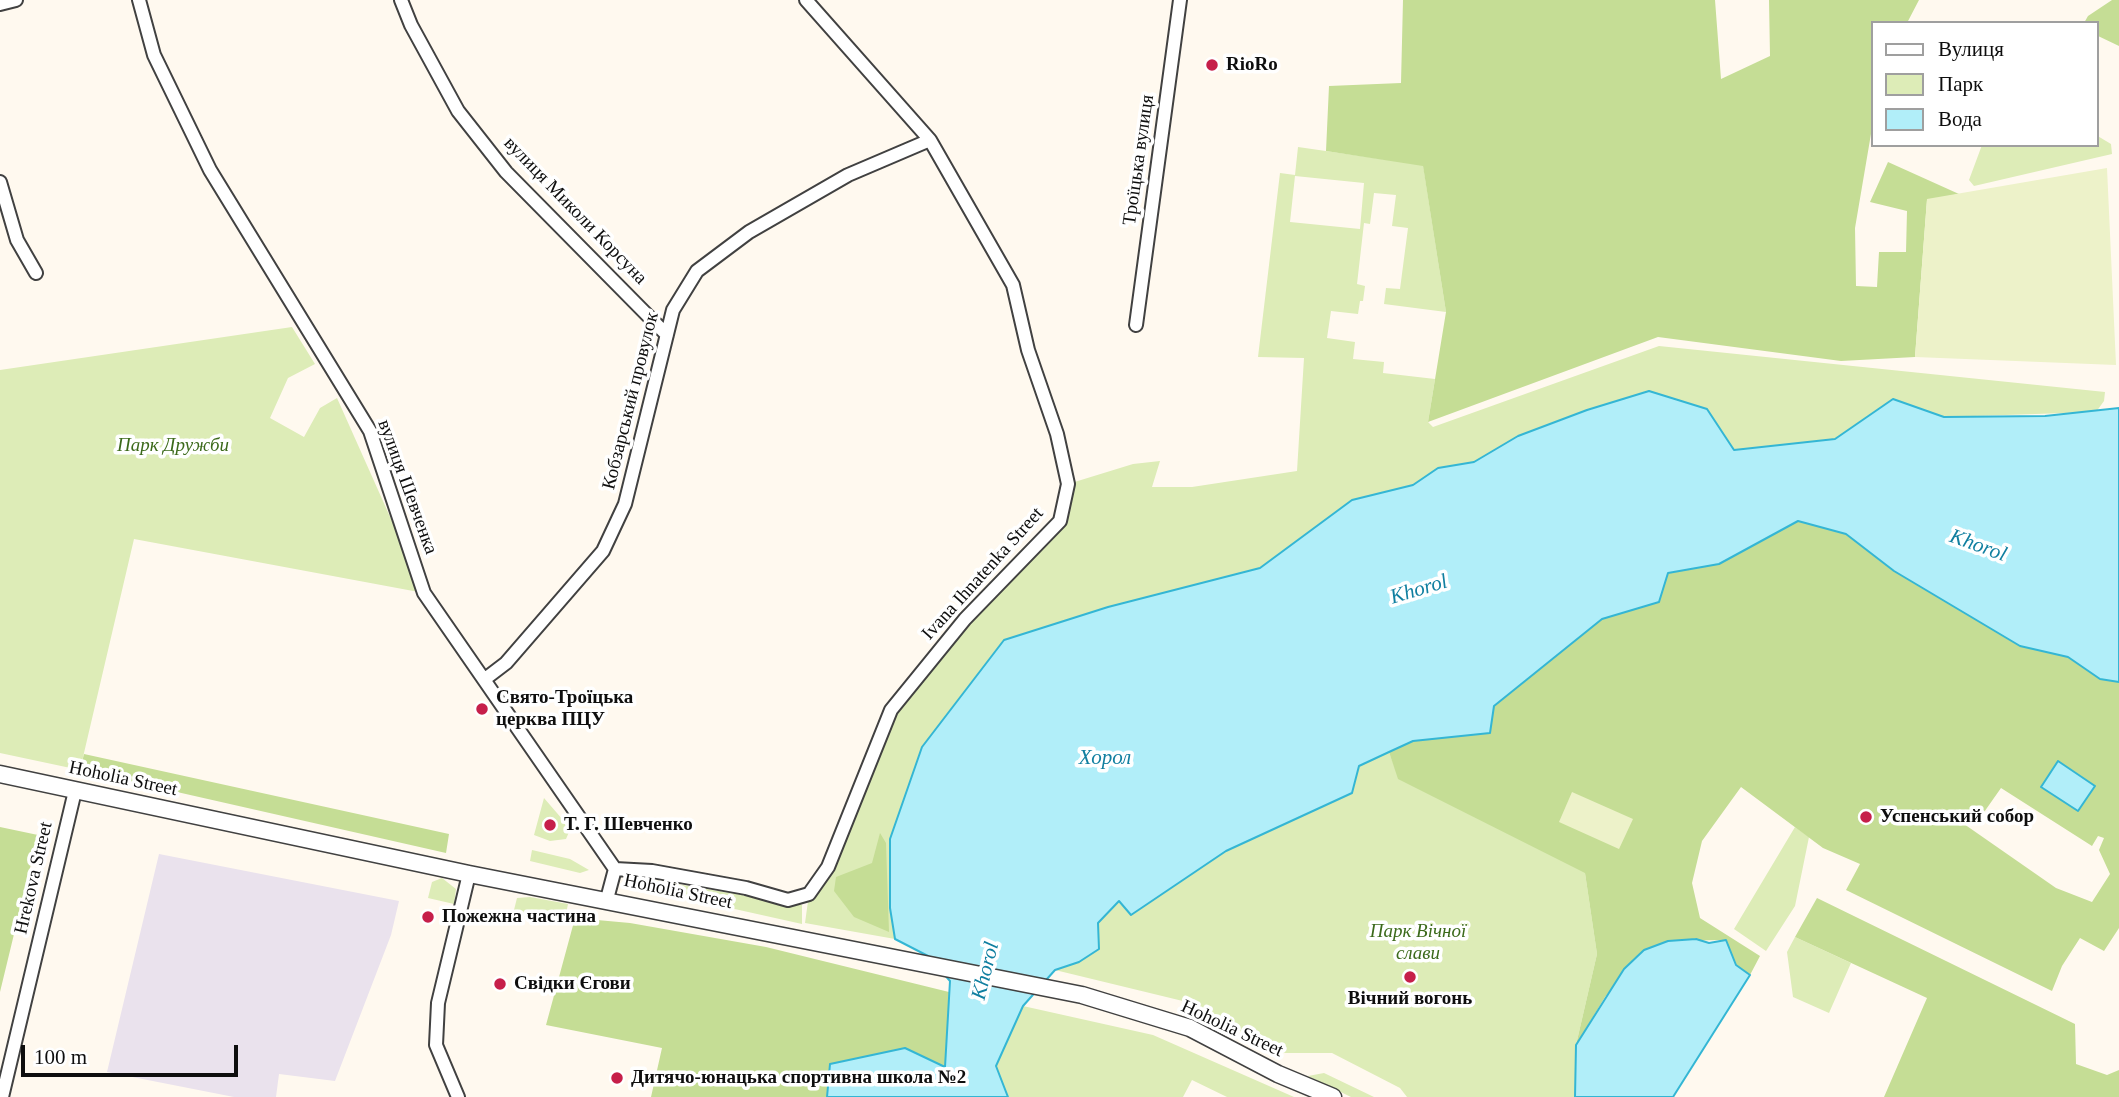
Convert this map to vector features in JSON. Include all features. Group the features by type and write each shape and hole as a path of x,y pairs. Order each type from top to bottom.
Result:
{"street":[{"path":"0,4 16,0"},
{"name":"вулиця Шевченка","path":"139,0 154,55 210,170 370,431 424,593 615,869"},
{"name":"вулиця Миколи Корсуна","path":"401,0 411,25 458,111 506,172 667,335"},
{"name":"Ivana Ihnatenka Street","path":"615,869 652,872 746,888 788,900 809,894 828,867 891,710 965,619 1060,521 1068,484 1057,434 1028,350 1013,285 930,140 806,0"},
{"name":"Троїцька вулиця","path":"1136,324 1180,0"},
{"name":"Кобзарський провулок","path":"485,679 506,663 603,551 625,503 673,310 698,271 749,232 848,175 930,140"},
{"path":"0,182 17,240 36,273"},
{"name":"Hoholia Street","path":"0,774 470,874 1082,995 1190,1028 1278,1074 1333,1097"},
{"name":"Hrekova Street","path":"2,1097 75,791"},
{"path":"607,899 615,869"},
{"path":"458,1097 436,1045 436,1034 438,1003 470,874"}],"shaded area":[{"path":"159,854 399,901 391,935 335,1081 279,1074 276,1097 234,1097 107,1072"}],"green space":[{"path":"1403,0 1715,0 1721,79 1770,56 1769,0 1919,0 1908,21 1870,21 1870,140 1855,228 1856,286 1877,287 1879,252 1906,252 1907,211 1870,202 1888,162 1959,194 1927,200 1915,357 1841,361 1658,337 1428,422 1446,312 1423,166 1326,151 1329,86 1401,83"},
{"path":"2112,0 2119,0 2119,46 2098,36 2098,21 2085,21 2088,16"},
{"path":"2098,136 2111,144 2112,154 1974,186 1969,180 1981,147 2098,147"},
{"path":"1298,147 1423,165 1446,312 1384,304 1386,288 1400,289 1408,228 1392,226 1396,195 1374,193 1370,224 1364,223 1357,284 1365,286 1363,301 1360,301 1358,314 1331,311 1327,338 1355,342 1353,359 1384,362 1383,373 1435,379 1428,422 1433,427 1659,346 2105,392 2104,401 2096,412 1944,417 1893,399 1835,439 1733,450 1707,409 1587,410 1518,436 1474,462 1438,468 1413,485 1352,500 1260,568 1108,607 890,908 895,939 805,923 809,894 891,710 1060,521 1068,484 1133,464 1160,461 1152,487 1192,487 1297,471 1304,358 1258,357 1280,173 1295,175","holes":["1295,176 1364,183 1360,229 1290,222"]},
{"path":"2107,168 2116,365 1915,357 1927,199"},
{"name":"Парк Дружби","path":"292,327 315,364 288,378 270,418 304,437 320,408 337,398 424,593 134,539 80,770 0,753 0,370"},
{"path":"1798,521 1846,534 1894,571 2020,646 2068,657 2100,679 2119,682 2119,928 2104,951 2080,938 2062,966 2052,991 1846,890 1860,864 1823,848 1741,787 1702,841 1692,883 1700,918 1760,956 1750,975 1736,965 1726,940 1668,941 1644,950 1605,997 1576,1045 1597,954 1585,873 1398,779 1389,752 1413,741 1489,733 1494,706 1602,619 1658,602 1668,573 1719,564","holes":["2001,788 2092,846 2098,836 2104,838 2099,850 2110,874 2092,902 2056,888 1941,808 1975,825"]},
{"name":"Парк Вічної слави","path":"1764,728 1585,873 1597,954 1576,1045 1576,1097 1407,1097 1400,1088 1332,1053 1279,1053 1191,1003 1055,970 1079,962 1097,925 1119,900 1131,915 1226,851 1352,793 1359,766 1389,752 1399,779"},
{"path":"84,754 449,834 446,853 80,770"},
{"path":"1572,792 1633,819 1619,849 1559,822"},
{"path":"544,798 563,820 569,832 566,839 550,841 534,835"},
{"path":"0,827 38,835 0,992"},
{"path":"1795,827 1809,837 1795,906 1766,951 1734,929"},
{"path":"880,833 886,843 889,932 854,917 834,891 836,877 872,863"},
{"path":"532,850 570,859 589,870 580,873 530,861"},
{"path":"635,877 802,905 802,924 645,889 634,885"},
{"path":"442,878 456,889 454,904 428,898 432,882"},
{"path":"530,897 568,904 564,924 513,914 517,898"},
{"path":"1817,898 2075,1024 2076,1064 2107,1075 2119,1070 2119,1097 1884,1097 1927,998 1795,937"},
{"path":"575,918 630,923 766,947 949,992 945,1068 905,1048 830,1064 827,1097 651,1097 662,1048 546,1025"},
{"path":"1795,937 1851,963 1829,1013 1793,997 1787,952"},
{"path":"1023,1006 1153,1035 1294,1097 1227,1097 1192,1080 1183,1097 1008,1097 996,1066"},
{"path":"1324,1073 1374,1097 1351,1097 1308,1076"}],"water":[{"name":"Хорол","path":"1649,391 1707,409 1734,450 1835,439 1893,399 1944,417 2045,416 2119,408 2119,682 2100,679 2068,657 2020,646 1894,571 1846,534 1798,521 1719,564 1668,573 1659,602 1602,619 1494,706 1490,733 1413,741 1359,766 1352,793 1226,851 1131,915 1119,901 1098,923 1099,949 1079,962 1055,970 1023,1006 996,1066 1008,1097 827,1097 830,1064 905,1048 945,1067 950,981 928,956 895,939 890,908 890,839 922,747 1004,640 1108,607 1260,568 1352,500 1413,485 1438,468 1474,462 1518,436 1587,410"},
{"path":"2058,761 2095,786 2078,811 2041,787"},
{"path":"1696,939 1709,943 1726,940 1736,965 1750,975 1673,1097 1575,1097 1576,1045 1624,969 1644,950 1668,941"}],"place":[{"name":"RioRo","path":"1212,65"},
{"name":"Свято-Троїцька церква ПЦУ","path":"482,709"},
{"name":"Успенський собор","path":"1866,817"},
{"name":"Т. Г. Шевченко","path":"550,825"},
{"name":"Пожежна частина","path":"428,917"},
{"name":"Вічний вогонь","path":"1410,977"},
{"name":"Свідки Єгови","path":"500,984"},
{"name":"Дитячо-юнацька спортивна школа №2","path":"617,1078"}],"water label":[{"name":"Khorol","path":"1978,546"},
{"name":"Khorol","path":"1419,590"},
{"name":"Khorol","path":"986,971"}]}
